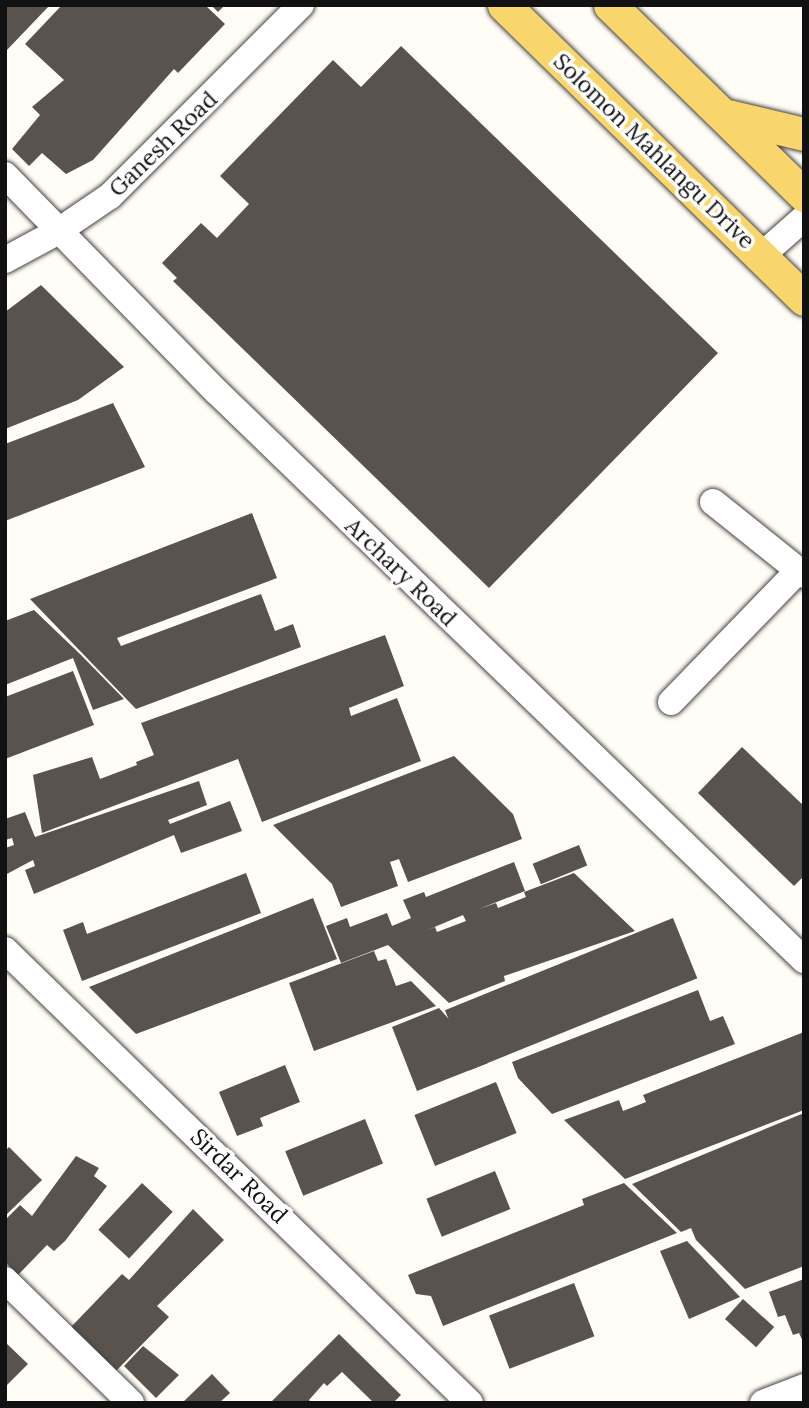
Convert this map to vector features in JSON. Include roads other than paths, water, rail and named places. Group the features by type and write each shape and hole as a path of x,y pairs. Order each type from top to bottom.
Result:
{"main road":[{"name":"Solomon Mahlangu Drive","path":"504,5 761,256 799,284"},
{"path":"610,5 726,115 804,195"},
{"path":"726,115 804,134"}],"street":[{"name":"Ganesh Road","path":"5,260 57,232 110,196 159,151 301,5"},
{"name":"Archary Road","path":"5,175 57,232 804,960"},
{"path":"761,256 804,218"},
{"path":"671,702 801,573 713,502"},
{"name":"Sirdar Road","path":"5,950 465,1402"},
{"path":"5,1280 131,1403"},
{"path":"763,1403 804,1387"}]}
